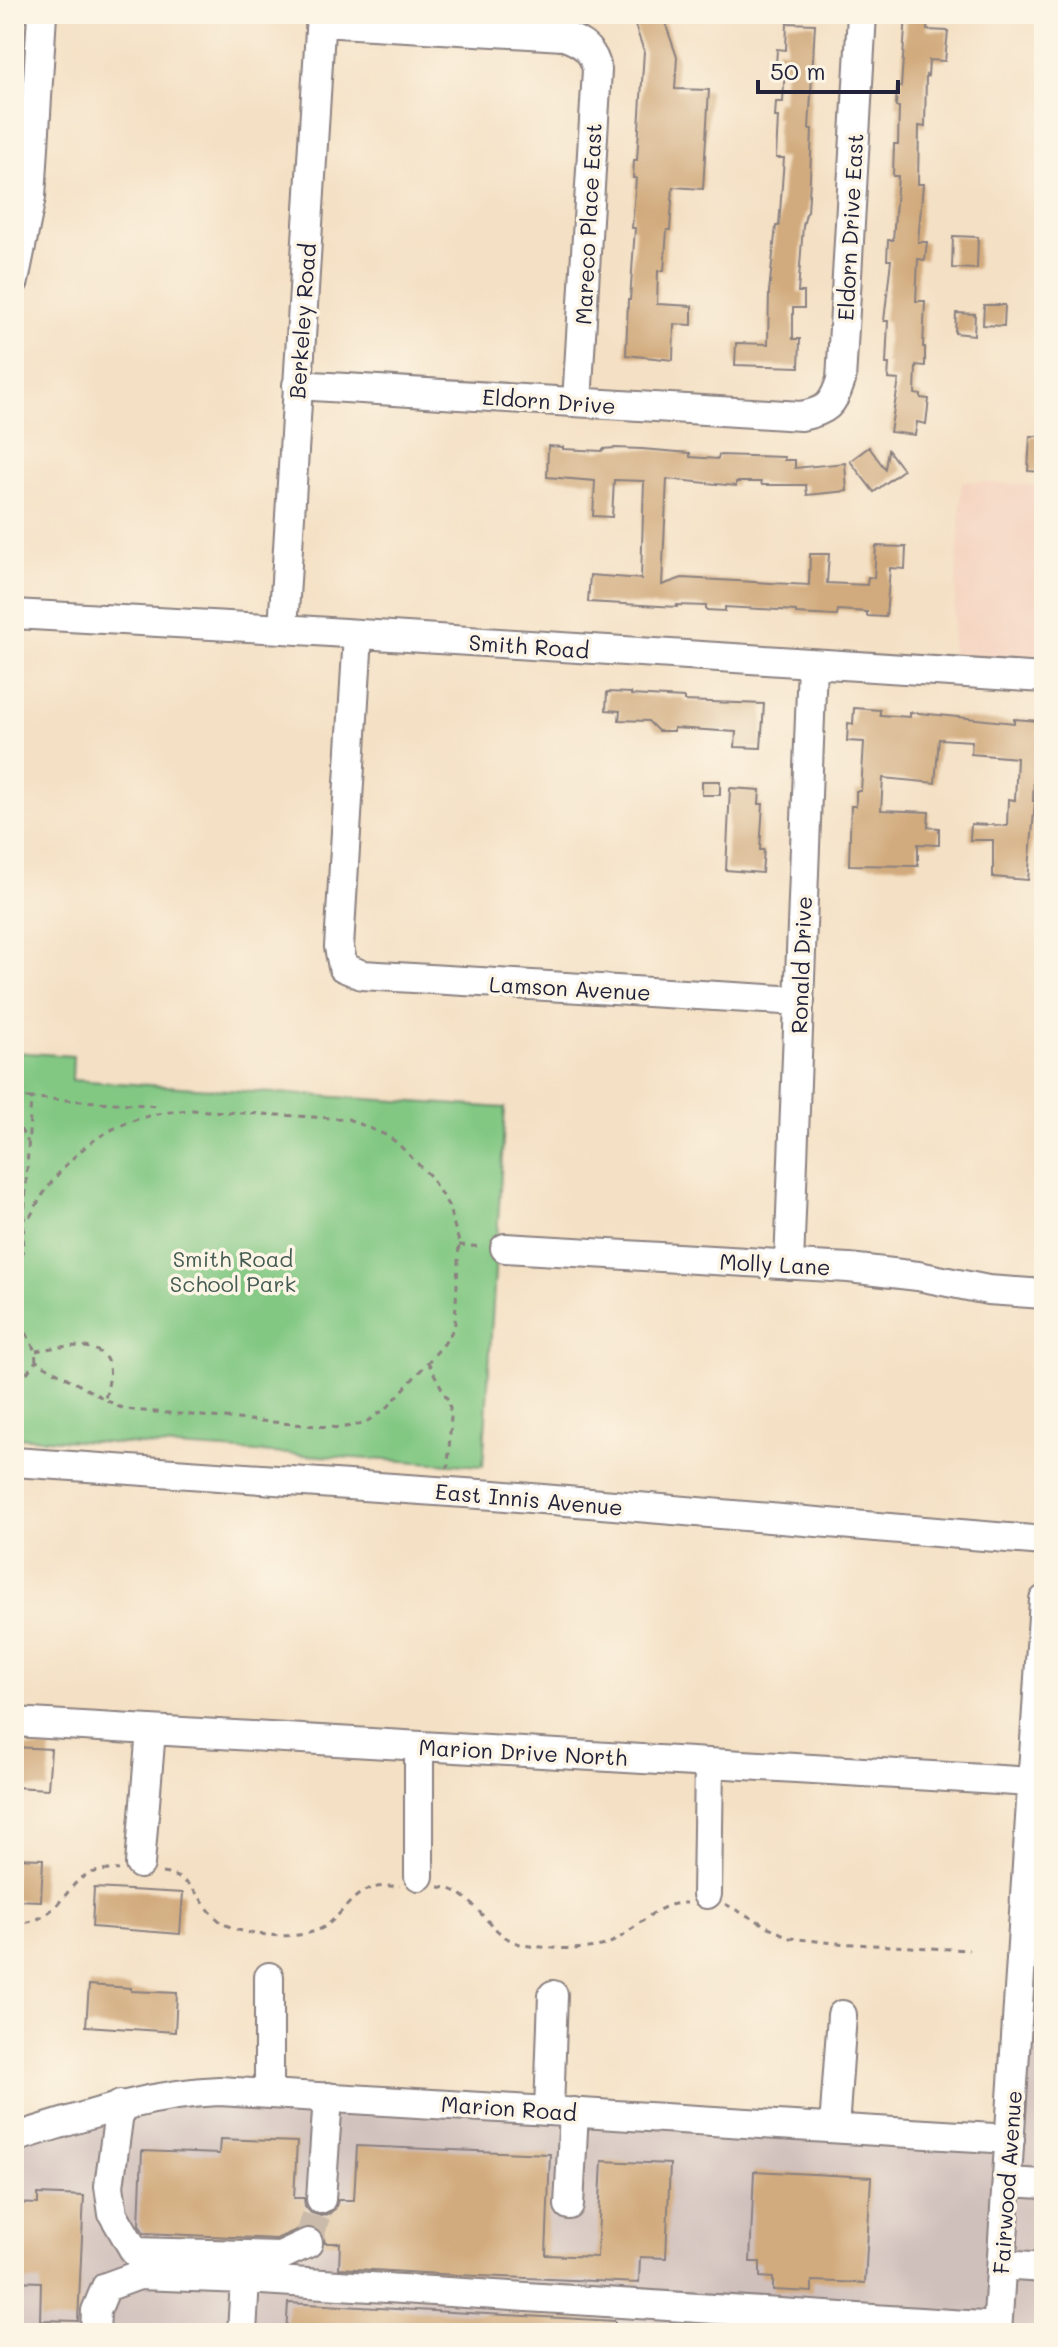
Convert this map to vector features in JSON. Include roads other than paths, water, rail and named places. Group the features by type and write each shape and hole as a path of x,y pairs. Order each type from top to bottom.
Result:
{"street":[{"path":"14,281 31,197 42,14"},
{"name":"Eldorn Drive East","path":"801,416 820,412 828,406 835,399 841,380 862,14"},
{"name":"Mareco Place East","path":"321,18 564,36 577,40 595,58 597,70 577,402"},
{"name":"Berkeley Road","path":"283,629 321,18"},
{"name":"Eldorn Drive","path":"297,385 801,416"},
{"name":"Smith Road","path":"14,614 1044,678"},
{"name":"Lamson Avenue","path":"358,635 339,947 343,967 362,975 800,1001"},
{"name":"Ronald Drive","path":"789,1265 812,664"},
{"name":"Molly Lane","path":"505,1248 891,1273 988,1290 1044,1294"},
{"name":"East Innis Avenue","path":"14,1462 446,1492 1044,1541"},
{"name":"Fairwood Avenue","path":"997,2330 1044,1600"},
{"name":"Marion Drive North","path":"14,1722 1033,1782"},
{"path":"139,1868 151,1730"},
{"path":"419,1746 420,1883"},
{"path":"705,1900 709,1763"},
{"path":"269,1977 269,2093"},
{"path":"553,1995 569,2205"},
{"path":"834,2128 842,2015"},
{"name":"Marion Road","path":"14,2138 120,2105 195,2092 269,2093 1010,2139"},
{"path":"321,2199 328,2097"},
{"path":"120,2105 109,2186 113,2214 135,2252 280,2256 308,2243"},
{"path":"1007,2182 1044,2184"},
{"path":"1002,2265 1044,2268"},
{"path":"95,2333 96,2311 106,2287 139,2275 245,2279 997,2330"},
{"path":"242,2333 245,2279"}],"tunnel":[{"path":"308,2243 321,2199"}],"park label":[{"name":"Smith Road School Park","path":"233,1270"}]}
